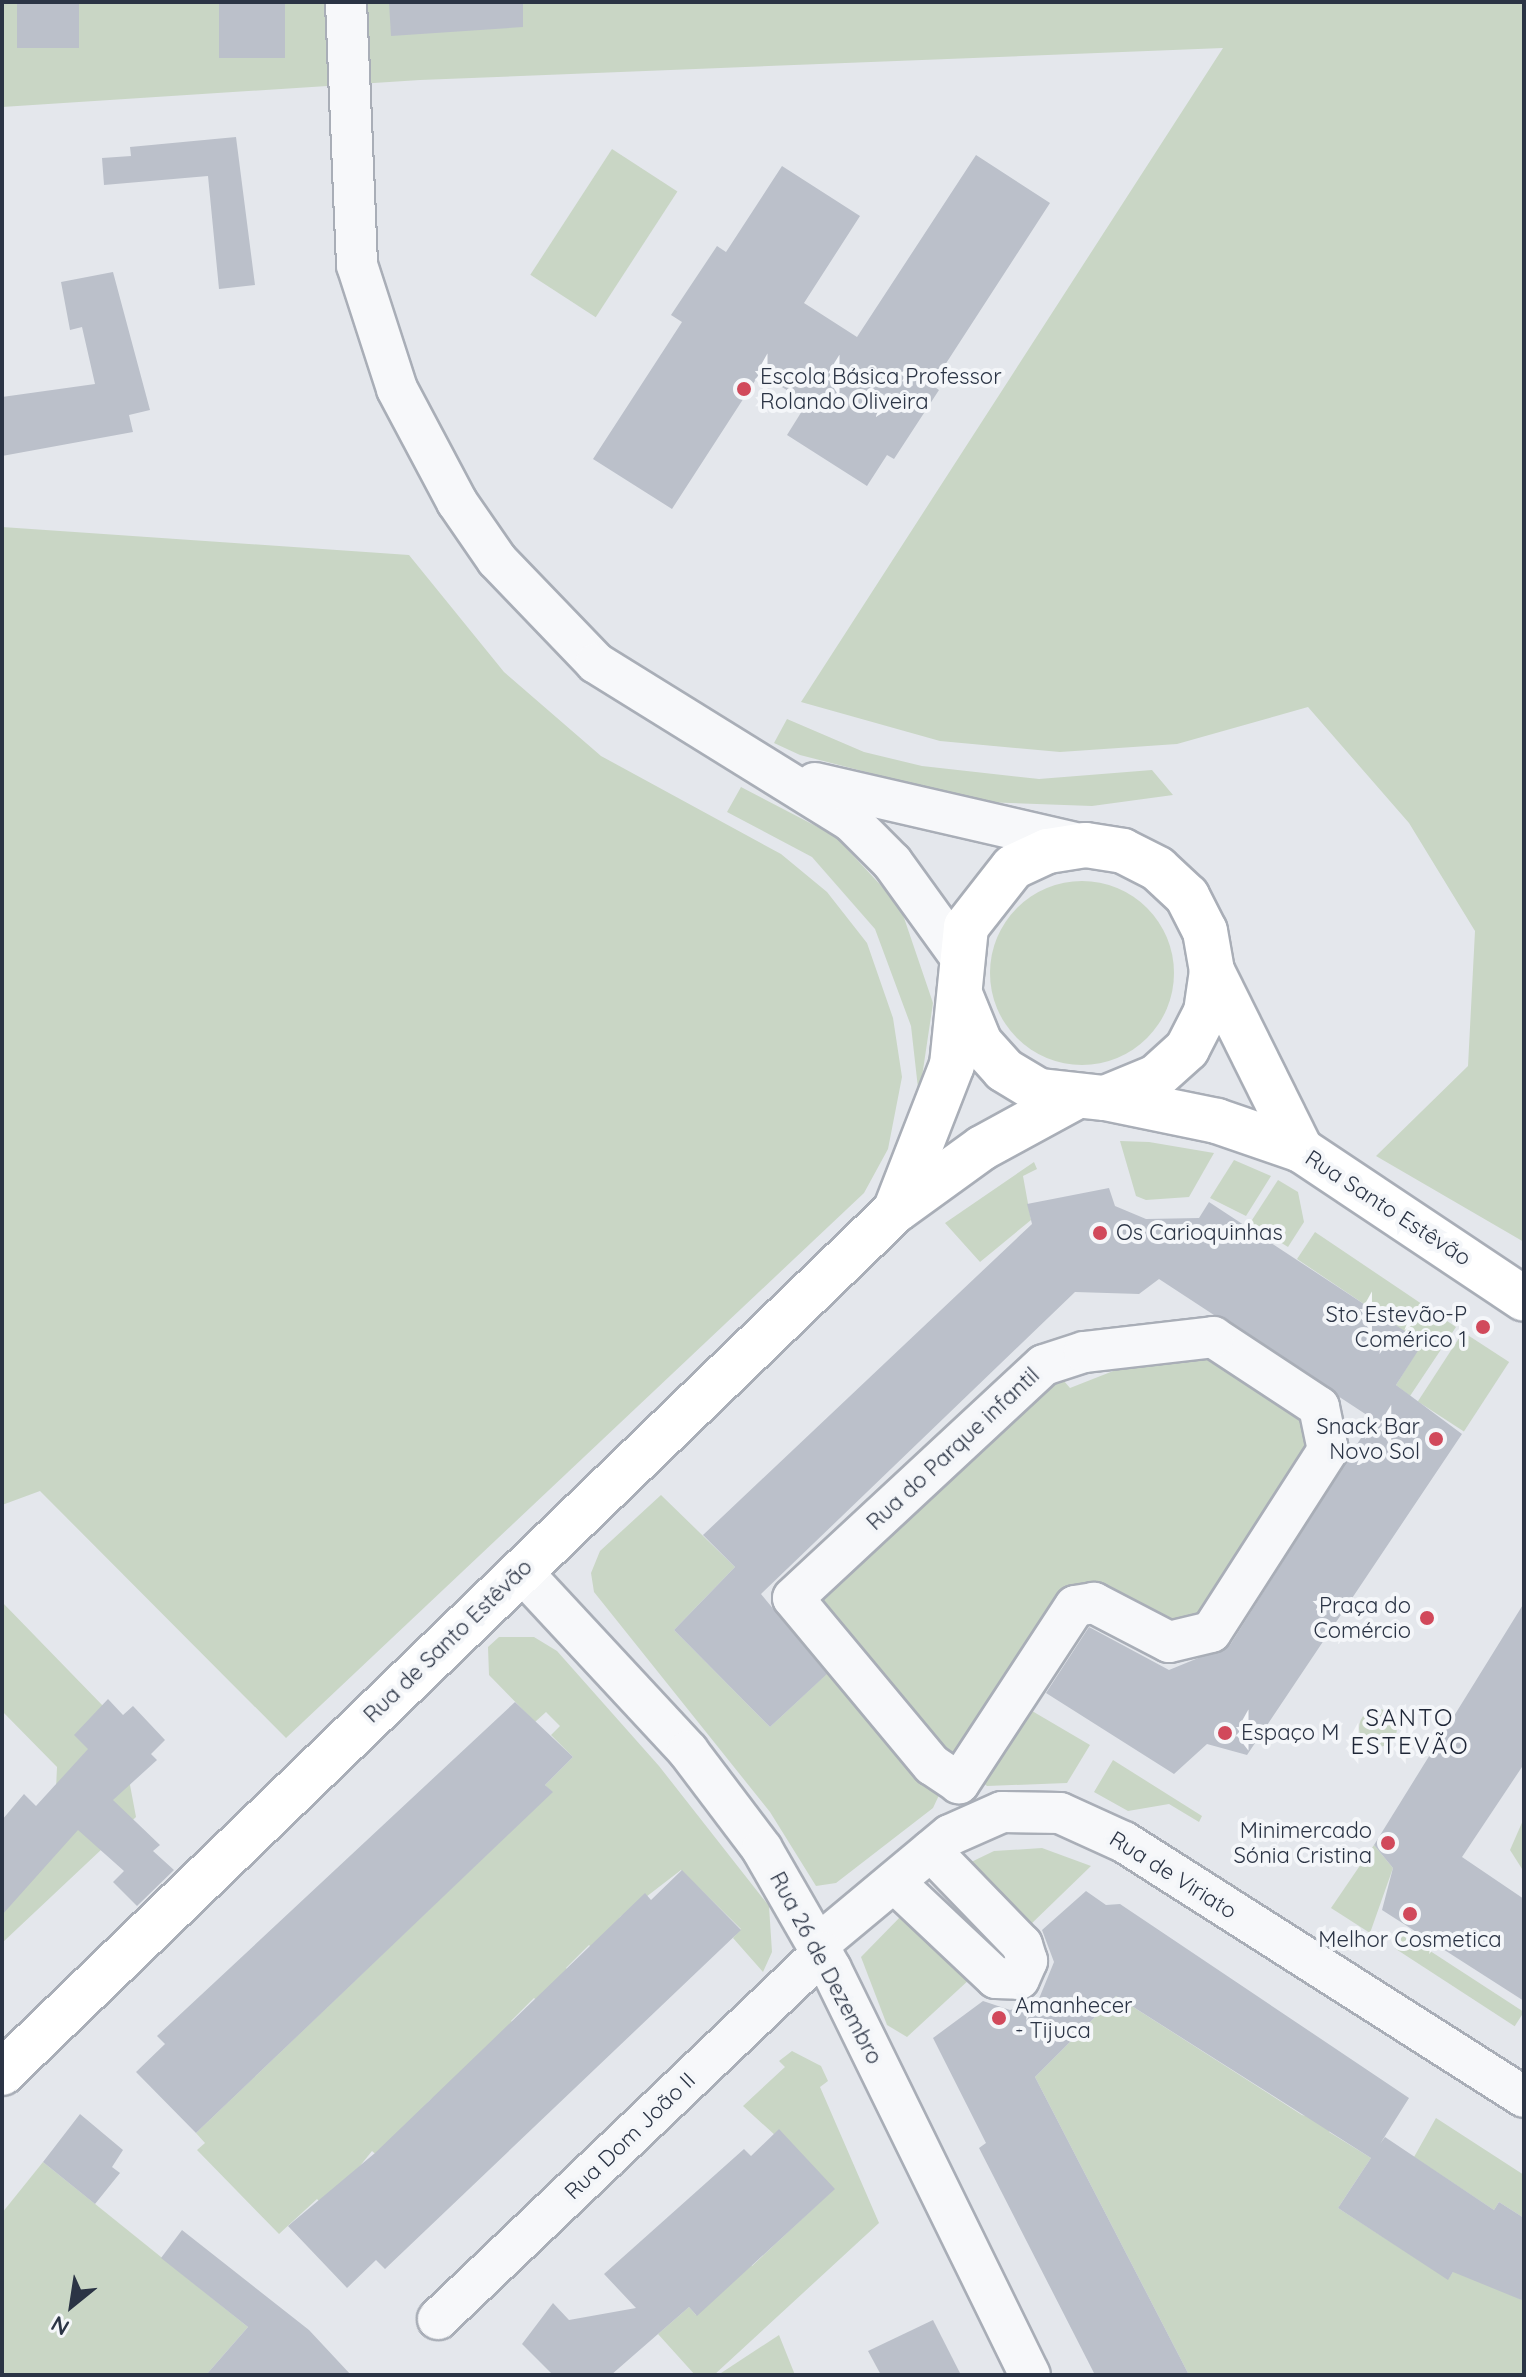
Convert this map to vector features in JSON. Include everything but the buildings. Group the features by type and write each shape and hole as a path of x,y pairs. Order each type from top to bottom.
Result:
{"street":[{"path":"346,2 351,164 362,287 397,389 457,502 497,560 596,663 852,822 892,862 959,971 980,1043 1004,1070 1089,1098"},
{"path":"740,755 877,802 1123,851 1158,869 1187,896 1205,931 1212,971 1301,1150"},
{"path":"895,1211 939,1112 959,971 986,893 1013,867 1048,851 1086,845"},
{"path":"895,1211 982,1148 1089,1098 1156,1077 1187,1049 1206,1012 1212,971"},
{"name":"Rua Santo Estêvão","path":"1089,1098 1217,1121 1301,1150 1524,1299"},
{"name":"Rua de Santo Estêvão","path":"2,2073 895,1211"},
{"name":"Rua do Parque infantil","path":"1213,1337 1319,1407 1328,1450 1211,1632 1169,1642 1094,1603 1075,1606 959,1783 932,1765 793,1598 1044,1365 1084,1352 1213,1337"},
{"name":"Rua 26 de Dezembro","path":"521,1571 688,1751 762,1849 821,1948 1030,2375"},
{"path":"959,1783 974,1824"},
{"name":"Rua de Viriato","path":"821,1948 931,1851 974,1824 1002,1812 1060,1813 1093,1825 1524,2097"},
{"path":"894,1882 996,1978 1019,1979 1027,1961 1022,1945 931,1851"},
{"name":"Rua Dom João II","path":"438,2319 821,1948"}],"green space":[{"path":"2,2 1524,2 1524,1242 1376,1156 1468,1066 1475,931 1409,823 1308,707 1177,744 1060,752 940,741 801,702 1223,48 420,80 2,107"},
{"path":"612,149 677,191 596,317 530,275"},
{"path":"2,527 409,555 504,672 601,756 781,854 827,892 867,943 893,1018 902,1077 888,1149 864,1193 286,1738 40,1491 2,1505"},
{"path":"787,719 864,752 922,766 1039,779 1152,770 1173,795 1092,806 983,802 800,755 774,743"},
{"path":"741,787 835,836 900,906 933,1003 919,1097 911,1026 875,929 812,857 727,812"},
{"path":"1082,881 1117,888 1147,908 1167,938 1174,973 1167,1008 1147,1038 1117,1058 1082,1065 1047,1058 1017,1038 997,1008 990,973 997,938 1017,908 1047,888"},
{"path":"1120,1141 1149,1142 1214,1153 1189,1197 1146,1200 1136,1196"},
{"path":"1234,1160 1271,1176 1246,1216 1210,1198"},
{"path":"1034,1162 1037,1169 1023,1176 1031,1220 980,1262 945,1223"},
{"path":"1278,1180 1298,1192 1304,1222 1288,1247 1250,1223"},
{"path":"1315,1232 1456,1327 1410,1396 1396,1385 1422,1343 1297,1259"},
{"path":"1463,1332 1509,1362 1464,1432 1418,1402"},
{"path":"1202,1352 1298,1414 1310,1442 1186,1633 1107,1597 948,1761 813,1606 1052,1367 1070,1388 1159,1353"},
{"path":"661,1495 735,1567 674,1630 770,1727 832,1669 940,1793 933,1808 836,1883 816,1886 770,1812 594,1592 591,1573 600,1551"},
{"path":"2,1602 138,1742 130,1785 136,1817 2,1943 2,1841 56,1789 57,1767 2,1711"},
{"path":"499,1637 534,1637 557,1651 659,1766 769,1906 772,1952 763,1972 733,1938 741,1929 681,1870 620,1917 599,1954 589,1945 566,1968 572,1975 542,2005 534,1998 511,2021 518,2028 429,2101 380,2158 372,2151 326,2208 317,2199 279,2234 197,2150 205,2143 196,2133 552,1792 545,1785 573,1757 551,1735 560,1726 546,1712 535,1722 489,1675 488,1647"},
{"path":"1027,1708 1090,1745 1067,1783 987,1786 982,1782"},
{"path":"1378,1709 1392,1714 1397,1728 1392,1742 1378,1747 1364,1742 1359,1728 1364,1714"},
{"path":"1113,1760 1202,1816 1199,1822 1169,1804 1128,1811 1094,1792"},
{"path":"1524,1818 1524,1872 1510,1850"},
{"path":"1374,1845 1393,1868 1370,1933 1331,1908"},
{"path":"1042,1848 1091,1866 1028,1927 967,1864 994,1851"},
{"path":"905,1912 971,1978 907,2037 887,2025 861,1957"},
{"path":"1404,1934 1524,2012 1515,2026 1395,1948"},
{"path":"1116,1996 1302,2115 1333,2124 1329,2132 1371,2158 1338,2208 1448,2279 1456,2268 1524,2301 1524,2375 1189,2375 1035,2077"},
{"path":"792,2051 821,2066 828,2081 820,2087 879,2223 714,2375 695,2375 658,2334 689,2307 696,2315 746,2259 752,2266 834,2189 743,2106 785,2067 779,2061"},
{"path":"1436,2118 1524,2175 1524,2218 1499,2202 1494,2210 1414,2157"},
{"path":"43,2162 248,2327 206,2375 2,2375 2,2213"},
{"path":"779,2335 795,2375 718,2375"}],"place":[{"name":"Escola Básica Professor Rolando Oliveira","path":"744,389"},
{"name":"Os Carioquinhas","path":"1100,1233"},
{"name":"Sto Estevão-P Comérico 1","path":"1483,1327"},
{"name":"Snack Bar Novo Sol","path":"1436,1439"},
{"name":"Praça do Comércio","path":"1427,1618"},
{"name":"Espaço M","path":"1225,1733"},
{"name":"Minimercado Sónia Cristina","path":"1388,1843"},
{"name":"Melhor Cosmetica","path":"1410,1914"},
{"name":"Amanhecer - Tijuca","path":"999,2018"}],"district":[{"name":"SANTO ESTEVÃO","path":"1410,1732"}]}
